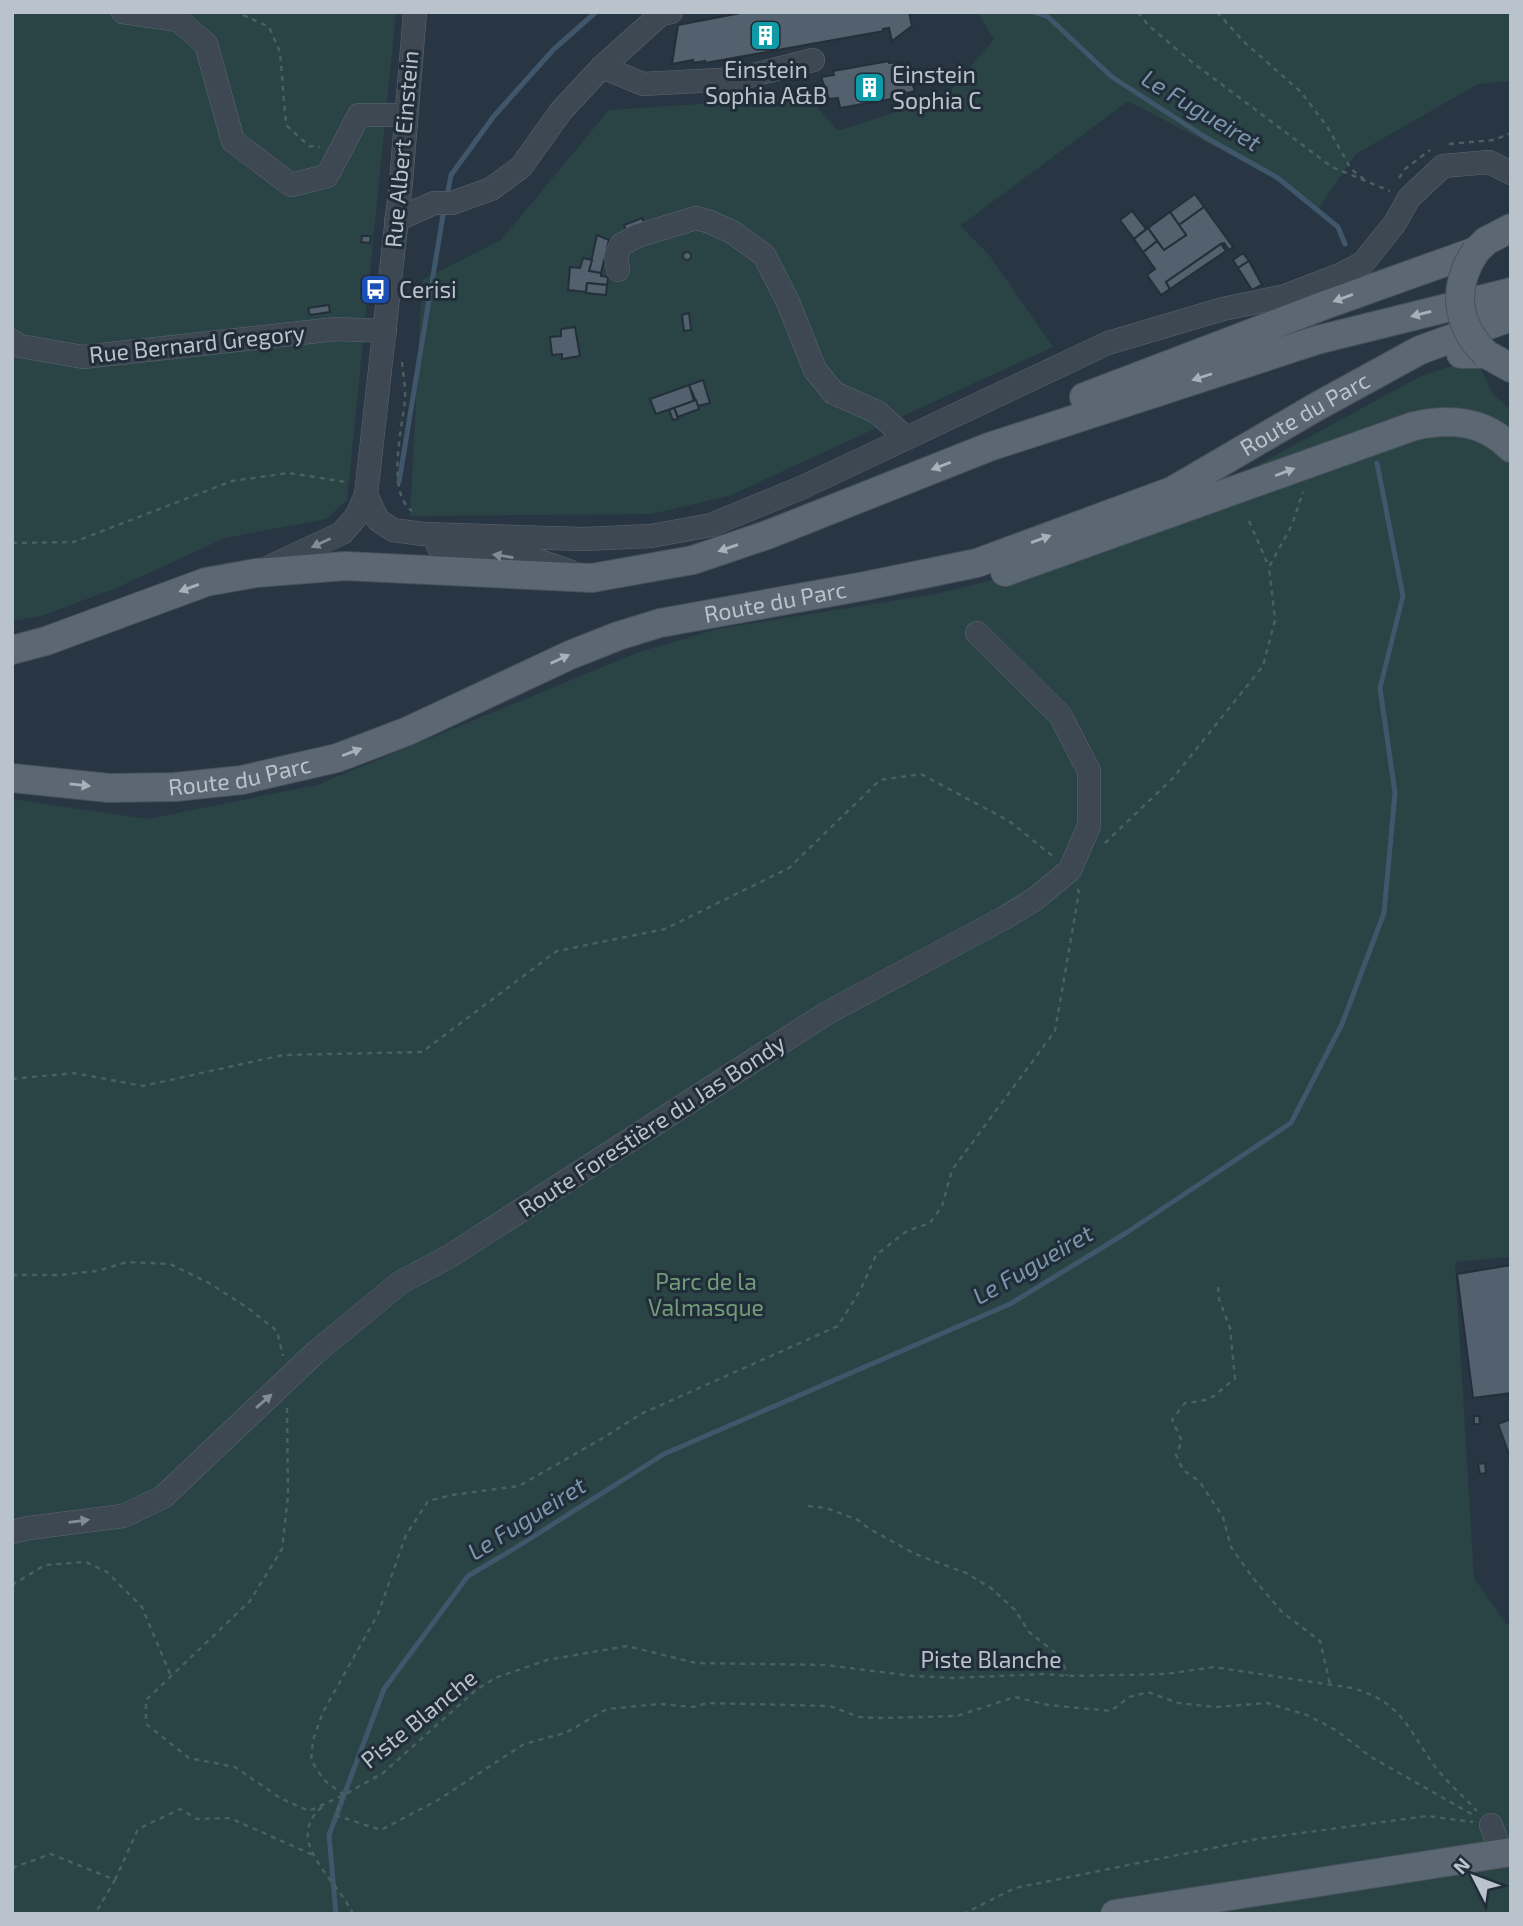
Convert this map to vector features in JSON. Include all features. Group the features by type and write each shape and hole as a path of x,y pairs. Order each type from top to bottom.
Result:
{"main road":[{"path":"1503,366 1468,332 1459,305 1462,276 1476,251 1486,241 1511,228"},
{"path":"989,447 1077,400 1325,305 1476,251"},
{"path":"12,650 47,641 206,582 256,573 345,566 592,578 693,560 766,535 989,447 1317,340 1511,292"},
{"name":"Route du Parc","path":"12,778 109,788 175,787 255,777 337,758 408,731 570,654 618,636 679,618 977,563 1172,491 1420,350 1511,317"},
{"path":"1151,519 1187,501 1403,374 1439,359 1461,354 1503,366"},
{"path":"826,592 863,596 898,592 1009,571 1387,434 1425,424 1473,424 1490,431 1511,448"},
{"path":"1115,1914 1506,1853"}],"street":[{"path":"123,12 178,20 206,44 233,141 292,185 327,176 359,115 406,115"},
{"name":"Rue Albert Einstein","path":"367,490 401,182 415,12"},
{"path":"396,220 492,189 521,167 561,111 602,67 661,14 671,12"},
{"path":"602,67 643,85 737,79 813,60"},
{"path":"367,490 378,520 393,530 423,534 584,539 651,536 689,530 737,516 1108,343 1223,309 1285,296 1340,275 1363,263 1389,231 1409,198 1443,166 1489,162 1511,173"},
{"path":"401,182 443,203"},
{"path":"618,270 615,256 621,245 638,236 696,218 732,232 764,255 788,302 816,370 834,393 877,412 906,438"},
{"name":"Rue Bernard Gregory","path":"12,341 20,346 83,357 337,329 384,331"},
{"path":"256,573 342,533 356,517 367,490"},
{"path":"367,490 368,522 379,537 540,561 592,578"},
{"name":"Route Forestière du Jas Bondy","path":"12,1532 123,1516 163,1497 316,1352 401,1282 450,1256 827,1013 1035,899 1070,870 1089,827 1089,771 1060,715 976,634"},
{"path":"1490,1825 1506,1853"}],"path":[{"path":"1138,12 1148,25 1193,63 1332,167 1388,190"},
{"path":"1217,12 1243,41 1301,92 1328,128 1351,169 1365,180 1388,190"},
{"path":"243,15 269,27 280,52 286,125 309,146 340,150"},
{"path":"1398,180 1405,169 1427,151 1453,143 1494,140 1511,133"},
{"path":"1387,201 1388,190"},
{"path":"401,358 405,397 398,484 401,499 413,512"},
{"path":"12,543 74,542 232,481 289,473 367,490"},
{"path":"1269,567 1292,525 1303,492"},
{"path":"1099,848 1173,778 1263,666 1275,620 1269,567 1249,522"},
{"path":"12,1079 74,1073 143,1086 283,1055 422,1052 557,951 665,929 789,868 880,780 921,774 1009,821 1070,870 1079,892 1055,1031 952,1170 942,1206 930,1223 907,1231 876,1255 861,1289 838,1326 641,1414 519,1486 428,1501 406,1535 378,1614 323,1712 313,1740 312,1760 324,1780 344,1795"},
{"name":"Piste Blanche","path":"12,1275 71,1274 97,1271 127,1262 170,1265 209,1283 248,1308 276,1331 284,1361 289,1439 288,1496 282,1549 250,1601 146,1700 146,1724 189,1758 235,1768 280,1798 309,1811 383,1773 476,1690 495,1678 547,1660 627,1646 696,1663 826,1665 914,1676 953,1678 1045,1674 1165,1674 1214,1667 1330,1684 1371,1693 1389,1705 1409,1724 1437,1769 1490,1825"},
{"path":"1218,1287 1219,1299 1230,1328 1235,1378 1216,1397 1185,1403 1172,1420 1182,1441 1176,1455 1183,1469 1199,1481 1223,1517 1231,1547 1253,1578 1282,1612 1320,1641 1330,1684"},
{"path":"808,1506 826,1507 858,1520 915,1554 965,1573 991,1588 1015,1611 1029,1632 1062,1658 1067,1676"},
{"path":"12,1586 45,1565 86,1562 107,1572 142,1607 171,1676"},
{"path":"344,1795 335,1815 382,1830 438,1800 524,1744 565,1733 607,1709 660,1703 693,1707 708,1703 830,1706 859,1717 910,1718 957,1716 1015,1697 1048,1705 1111,1711 1129,1697 1148,1692 1178,1703 1216,1707 1267,1703 1307,1715 1336,1730 1371,1757 1490,1825"},
{"path":"344,1795 320,1807 310,1818 306,1835 313,1855 346,1898 353,1914"},
{"path":"95,1914 116,1880 138,1829 180,1809 197,1819 230,1818 313,1855"},
{"path":"963,1914 1015,1888 1257,1839 1427,1816 1490,1825"},
{"path":"12,1868 51,1854 116,1880"}],"green space":[{"path":"12,12 396,12 347,500 326,519 225,538 114,589 41,616 12,621"},
{"path":"977,12 1511,12 1511,81 1478,84 1356,154 1316,212 1274,178 1128,101 960,226 990,256 1053,347 729,496 651,514 410,516 422,280 501,240 609,110 808,97 838,131 947,95 994,39"},
{"name":"Parc de la Valmasque","path":"1476,358 1492,393 1511,410 1511,1257 1455,1262 1474,1578 1506,1624 1511,1624 1511,1914 12,1914 12,799 147,819 317,785 639,652 718,629 940,593 1092,555 1421,376"}],"building":[{"name":"Einstein Sophia A&B","path":"746,12 909,12 912,26 892,41 889,28 705,63 693,63 693,60 672,64 678,25"},
{"name":"Einstein Sophia C","path":"889,61 909,62 911,70 908,73 915,91 907,93 908,96 840,108 838,98 829,99 821,77 834,75 833,71"},
{"path":"1195,194 1204,207 1179,225 1170,212"},
{"path":"1204,207 1233,247 1229,250 1224,243 1221,244 1166,282 1170,289 1161,295 1147,275 1155,269 1143,252 1157,241 1164,250 1186,235 1179,225"},
{"path":"1132,211 1146,229 1134,239 1120,220"},
{"path":"1170,212 1186,235 1164,250 1148,228"},
{"path":"642,218 647,229 628,236 624,225"},
{"path":"1148,228 1157,241 1143,252 1134,239"},
{"path":"597,235 609,240 601,273 589,271"},
{"path":"362,236 371,236 370,243 361,242"},
{"path":"1221,244 1226,251 1170,289 1166,282"},
{"path":"687,252 691,256 687,260 683,256"},
{"path":"1243,253 1249,261 1238,268 1233,260"},
{"path":"583,258 592,260 589,271 608,277 607,285 587,283 586,292 568,290 570,267 580,268"},
{"path":"1249,261 1262,285 1252,290 1238,268"},
{"path":"587,283 607,285 606,295 586,293"},
{"path":"329,305 330,312 310,315 308,308"},
{"path":"689,313 691,330 684,331 682,315"},
{"path":"575,327 580,356 562,359 562,354 552,355 550,337 561,336 561,329"},
{"path":"703,380 710,403 698,406 689,385"},
{"path":"689,385 694,401 656,414 650,399"},
{"path":"696,400 699,409 678,417 674,408"},
{"path":"674,408 678,419 673,420 669,410"},
{"path":"1511,1265 1511,1393 1473,1398 1457,1274"},
{"path":"1474,1416 1479,1416 1480,1424 1474,1424"},
{"path":"1511,1419 1511,1457 1510,1457 1498,1424"},
{"path":"1485,1463 1486,1473 1480,1474 1478,1464"}],"waterway":[{"path":"447,196 451,175 494,116 554,49 596,12"},
{"name":"Le Fugueiret","path":"1034,12 1047,16 1112,77 1205,137 1278,178 1338,227 1345,244"},
{"path":"399,482 444,209"},
{"name":"Le Fugueiret","path":"336,1914 329,1835 384,1689 468,1576 664,1454 1010,1304 1126,1233 1291,1123 1342,1024 1384,913 1395,793 1380,688 1403,596 1377,463"}],"place":[{"name":"Einstein Sophia A&B","path":"766,36"},
{"name":"Einstein Sophia C","path":"869,88"},
{"name":"Cerisi","path":"376,290"}]}
